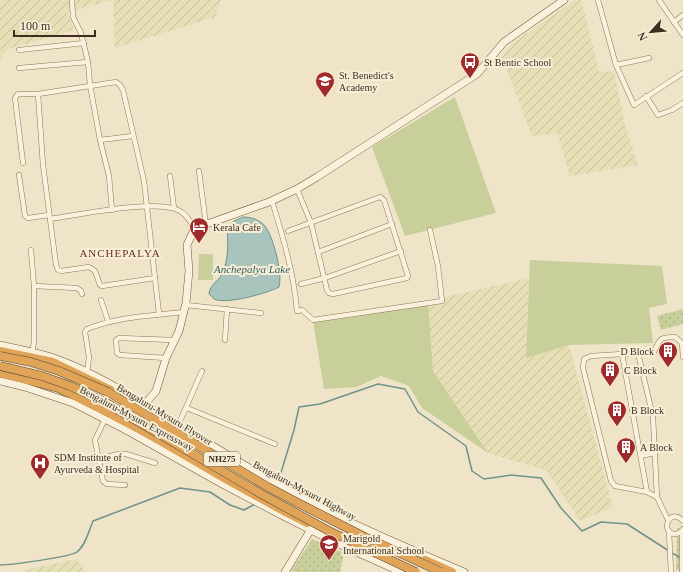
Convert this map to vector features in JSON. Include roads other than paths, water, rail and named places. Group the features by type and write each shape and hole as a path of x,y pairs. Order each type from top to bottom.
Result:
{"highway":[{"name":"Bengaluru-Mysuru Highway","path":"0,351 53,362 110,389 143,406 293,495 362,531 452,572"},
{"name":"Bengaluru-Mysuru Flyover","path":"0,356 24,360 59,371 108,392 268,487 372,540 440,572"},
{"name":"Bengaluru-Mysuru Expressway","path":"0,366 42,376 70,386 103,401 263,496 329,531 416,572"},
{"name":"Bengaluru-Mysuru Expressway","path":"0,373 58,388 287,516 408,572"}],"street":[{"path":"72,0 73,17 80,30 88,62 90,85 100,140 109,176 112,210"},
{"path":"128,427 156,391 166,358 179,331 185,308 189,271 187,245 193,232 206,225 272,201 317,177 477,74 504,42 564,0"},
{"path":"598,0 616,65 634,105 683,73"},
{"path":"659,0 683,35"},
{"path":"674,22 683,16"},
{"path":"19,50 84,43"},
{"path":"616,65 649,58"},
{"path":"19,68 88,62"},
{"path":"23,163 15,97 18,94 38,94 116,82 120,85 123,90 144,181 159,314"},
{"path":"38,94 43,165 56,265 58,270 61,271 90,267 95,271 100,285 102,286 155,278"},
{"path":"646,96 658,115 672,110 683,103"},
{"path":"100,140 133,136"},
{"path":"199,171 206,225"},
{"path":"19,175 25,216 28,218 148,206 174,208 181,211 196,230"},
{"path":"170,176 174,208"},
{"path":"288,231 310,223 380,197 384,200 409,275 407,278 333,294 329,292 327,290 310,223 297,189"},
{"path":"272,201 284,241 294,284 297,311 302,310 313,320 442,301 438,266 430,230"},
{"path":"318,252 392,224"},
{"path":"31,250 34,286 34,342 32,352"},
{"path":"301,284 325,278 401,251"},
{"path":"34,286 77,288 82,294"},
{"path":"101,300 108,321"},
{"path":"88,373 89,358 86,330 108,321 135,316 159,314 185,308 227,309 261,313"},
{"path":"225,340 227,309"},
{"path":"656,497 647,492 615,486 611,482 583,368 584,359 591,356 654,352 659,340 664,337 675,337 682,343 683,356"},
{"path":"166,358 120,355 117,353 116,340 119,338 174,340"},
{"name":"NH275","path":"0,345 53,358 106,382 143,406"},
{"path":"638,353 653,417 656,497 668,520 667,526 671,549 671,571"},
{"path":"622,354 647,492"},
{"path":"178,427 202,371"},
{"name":"Bengaluru-Mysuru Expressway","path":"0,381 25,387 73,403 105,419 128,427"},
{"path":"187,408 275,444"},
{"path":"105,419 95,440 103,481 105,484 126,485"},
{"path":"640,456 654,453"},
{"path":"98,459 118,454 126,454 155,463"},
{"name":"NH275","path":"293,495 391,542 464,572"},
{"path":"668,520 675,516 681,518 683,521"},
{"path":"285,572 312,528"},
{"name":"Bengaluru-Mysuru Expressway","path":"312,528 401,572"},
{"path":"669,531 674,534 682,530 682,571"}],"water":[{"name":"Anchepalya Lake","path":"243,217 256,220 263,224 267,229 274,244 280,273 279,287 257,295 237,299 214,299 209,294 212,285 222,274 226,263 228,245 227,227 234,221"}],"waterway":[{"path":"277,481 279,479 294,430 299,407 320,404 378,384 405,389 418,412 466,446 472,471 484,479 511,475 541,478 561,508 582,531 601,522 627,524 669,551"},
{"path":"0,565 52,558 77,552 85,541 93,521 180,488 210,492 230,505 244,510 255,504"},
{"path":"672,553 681,558"}],"place":[{"name":"St Bentic School","path":"470,79"},
{"name":"St. Benedict's Academy","path":"325,98"},
{"name":"Kerala Cafe","path":"199,244"},
{"name":"D Block","path":"668,368"},
{"name":"C Block","path":"610,387"},
{"name":"B Block","path":"617,427"},
{"name":"A Block","path":"626,464"},
{"name":"SDM Institute of Ayurveda & Hospital","path":"40,480"},
{"name":"Marigold International School","path":"329,561"}],"district":[{"name":"ANCHEPALYA","path":"120,253"}]}
